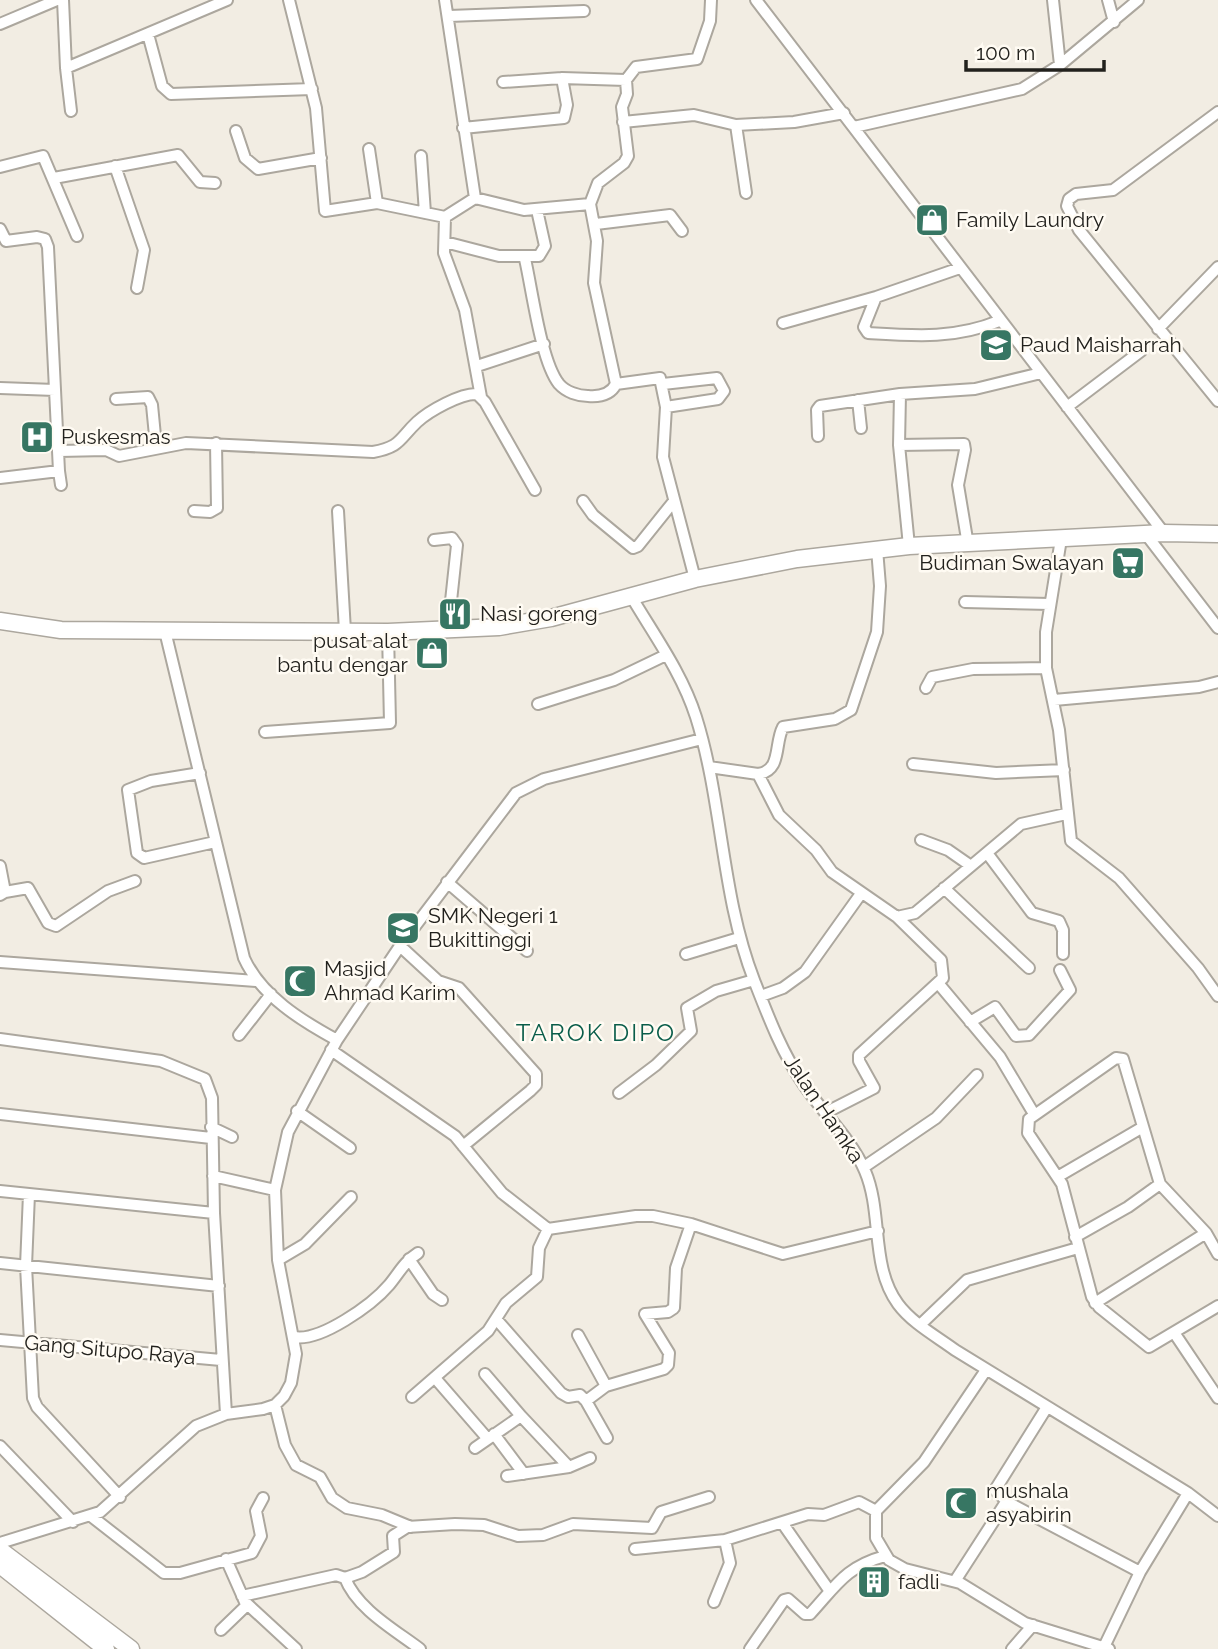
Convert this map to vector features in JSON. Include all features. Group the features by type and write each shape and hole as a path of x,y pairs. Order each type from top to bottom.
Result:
{"highway":[{"path":"0,621 61,630 388,632 448,629 528,623 695,579 777,562 877,549 1144,533 1218,534"},
{"path":"0,1550 131,1649"},
{"path":"0,1565 106,1649"}],"street":[{"path":"0,24 57,0"},
{"path":"63,0 71,111"},
{"path":"66,68 227,0"},
{"path":"289,0 312,89 325,211 377,203 445,217 475,198 524,210 590,204"},
{"path":"445,0 475,198"},
{"path":"616,384 594,284 596,224 590,204 598,183 627,159 623,122 626,80 636,67 697,59 710,21 712,0"},
{"path":"757,0 999,321 1164,533"},
{"path":"1053,0 1060,65"},
{"path":"1108,0 1114,22"},
{"path":"853,127 1009,94 1038,81 1060,65 1138,0"},
{"path":"449,16 584,11"},
{"path":"148,34 162,86 171,94 312,89"},
{"path":"463,128 564,118 567,104 562,78"},
{"path":"503,82 562,78 626,80"},
{"path":"1218,111 1113,190 1076,194 1067,202 1079,230 1218,401"},
{"path":"623,122 694,115 736,125 794,122 844,113"},
{"path":"736,125 746,193"},
{"path":"236,131 245,158 258,169 321,158"},
{"path":"369,149 377,203"},
{"path":"54,178 178,155 200,182 215,183"},
{"path":"0,167 43,156 77,236"},
{"path":"421,156 425,213"},
{"path":"115,166 144,250 137,288"},
{"path":"445,242 499,256 539,256 545,246 537,210"},
{"path":"596,224 670,215 682,230"},
{"path":"445,217 444,253 465,310 481,397 535,490"},
{"path":"0,229 6,242 37,237 46,242 61,485"},
{"path":"526,258 544,344 553,374 565,389 593,396 608,393 616,384 660,378 666,407 663,457 695,579"},
{"path":"1158,329 1218,267"},
{"path":"783,323 876,297 960,268"},
{"path":"876,297 864,327 868,332 944,336 974,331 999,321"},
{"path":"477,366 544,344"},
{"path":"1067,407 1141,351"},
{"path":"818,436 817,410 820,406 900,394 975,389 1041,373"},
{"path":"663,384 717,377 724,391 718,399 666,407"},
{"path":"0,388 55,390"},
{"path":"900,394 899,445 909,547"},
{"path":"59,450 106,450 119,456 156,446 216,443 373,452 402,442 419,420 466,395 481,397"},
{"path":"116,399 148,397 156,446"},
{"path":"858,400 861,428"},
{"path":"194,511 213,512 217,508 216,443"},
{"path":"899,445 964,444 958,485 968,545"},
{"path":"0,478 59,471"},
{"path":"583,501 593,515 633,548 638,546 674,501"},
{"path":"338,511 345,631"},
{"path":"1144,533 1218,628"},
{"path":"434,540 452,538 457,545 448,629"},
{"path":"1061,539 1050,604 1046,668 1054,700 1064,770 1066,814 1074,845 1097,859 1119,878 1198,968 1218,996"},
{"path":"709,767 766,773 773,766 783,727 835,719 851,710 877,632 880,586 877,549"},
{"name":"Jalan Hamka","path":"631,596 686,691 702,739 740,938 754,980 785,1053 864,1167 875,1197 881,1261 891,1292 920,1325 986,1370 1188,1493 1218,1516"},
{"path":"965,602 1050,604"},
{"path":"165,631 244,958 256,981 334,1045 448,1130 502,1192 548,1229 653,1216 691,1224 783,1254 878,1231"},
{"path":"265,732 390,723 388,632"},
{"path":"538,704 614,680 666,655"},
{"path":"926,688 932,677 973,669 1046,668"},
{"path":"1054,700 1199,687 1218,682"},
{"path":"0,1543 91,1516 120,1497 196,1426 226,1414 275,1405 291,1383 296,1354 295,1337 278,1260 275,1190 284,1146 297,1111 334,1045 400,946 508,801 526,787 544,779 702,739"},
{"path":"913,764 996,773 1064,770"},
{"path":"200,773 151,781 128,790 137,853 144,858 215,842"},
{"path":"758,774 785,822 816,850 839,880 897,917 941,960 944,971 938,983 859,1055 859,1061 874,1088 825,1113"},
{"path":"897,917 915,913 1021,824 1066,814"},
{"path":"921,840 948,850 971,866"},
{"path":"987,853 1032,913 1059,921 1063,930 1063,954"},
{"path":"0,866 2,893 28,888 48,923 56,926 108,891 135,881"},
{"path":"447,882 527,951"},
{"path":"944,888 1029,968"},
{"path":"761,996 783,988 805,972 838,922 860,895"},
{"path":"686,954 740,938"},
{"path":"400,946 438,981 459,988 536,1074 536,1085 530,1091 463,1146"},
{"path":"0,962 256,981"},
{"path":"970,1022 995,1007 1016,1036 1025,1038 1070,990 1060,970"},
{"path":"619,1093 656,1065 691,1031 687,1008 716,991 754,980"},
{"path":"938,983 1000,1056 1034,1114"},
{"path":"239,1035 271,994"},
{"name":"Gang Situpo Raya","path":"0,1040 161,1062 197,1074 209,1084 221,1360 226,1414"},
{"path":"1218,1254 1206,1233 1160,1184 1126,1062 1120,1058 1034,1114 1026,1126 1028,1133 1059,1176 1095,1303 1149,1347 1175,1334 1218,1306"},
{"path":"864,1167 936,1118 977,1075"},
{"path":"297,1111 350,1148"},
{"path":"0,1114 232,1137"},
{"path":"1059,1176 1143,1127"},
{"path":"213,1176 275,1190"},
{"path":"920,1325 967,1280 1077,1242 1160,1184"},
{"path":"0,1191 214,1213"},
{"path":"29,1194 26,1266 31,1390 37,1407 120,1497"},
{"path":"278,1260 305,1244 351,1197"},
{"path":"586,1401 606,1386 664,1369 668,1364 669,1353 645,1314 673,1310 676,1268 691,1224"},
{"path":"412,1397 488,1331 506,1303 537,1277 539,1248 548,1229"},
{"path":"1095,1303 1206,1233"},
{"path":"295,1337 311,1338 334,1326 387,1288 413,1256 433,1294 442,1300"},
{"path":"0,1263 219,1286"},
{"path":"496,1320 561,1393 568,1397 580,1395 586,1401 607,1438"},
{"path":"1175,1334 1218,1398"},
{"path":"578,1335 606,1386"},
{"name":"Gang Situpo Raya","path":"0,1340 221,1360"},
{"path":"986,1370 924,1462 876,1511 876,1538 885,1556 905,1569 955,1581 1033,1625 1107,1648 1140,1572 1188,1493"},
{"path":"485,1374 569,1467"},
{"path":"435,1378 524,1474"},
{"path":"275,1405 285,1445 296,1465 320,1477 332,1498 347,1508 382,1515 412,1527"},
{"path":"1047,1407 995,1490 1009,1503 1140,1572"},
{"path":"475,1448 521,1416"},
{"path":"0,1446 73,1521"},
{"path":"507,1476 569,1467 590,1458"},
{"path":"345,1578 376,1566 391,1555 395,1549 394,1536 403,1528 475,1524 510,1535 535,1536 573,1524 652,1528 661,1511 709,1497"},
{"path":"91,1516 163,1573 180,1573 256,1550 261,1536 256,1511 263,1498"},
{"path":"635,1549 725,1540 808,1514 824,1515 859,1502 876,1511"},
{"path":"955,1581 1004,1505 1009,1503"},
{"path":"783,1524 829,1590"},
{"path":"714,1602 730,1566 725,1540"},
{"path":"750,1649 784,1600 788,1600 808,1615 829,1590 854,1569 885,1556"},
{"path":"226,1559 244,1600 296,1649"},
{"path":"221,1630 244,1600 340,1574 363,1603 420,1649"},
{"path":"1012,1649 1033,1625"}],"place":[{"name":"Family Laundry","path":"932,220"},
{"name":"Paud Maisharrah","path":"996,345"},
{"name":"Puskesmas","path":"37,437"},
{"name":"Budiman Swalayan","path":"1128,563"},
{"name":"Nasi goreng","path":"455,614"},
{"name":"pusat alat bantu dengar","path":"432,653"},
{"name":"SMK Negeri 1 Bukittinggi","path":"403,928"},
{"name":"Masjid Ahmad Karim","path":"300,981"},
{"name":"mushala asyabirin","path":"961,1503"},
{"name":"fadli","path":"874,1582"}],"district":[{"name":"TAROK DIPO","path":"596,1033"}]}
